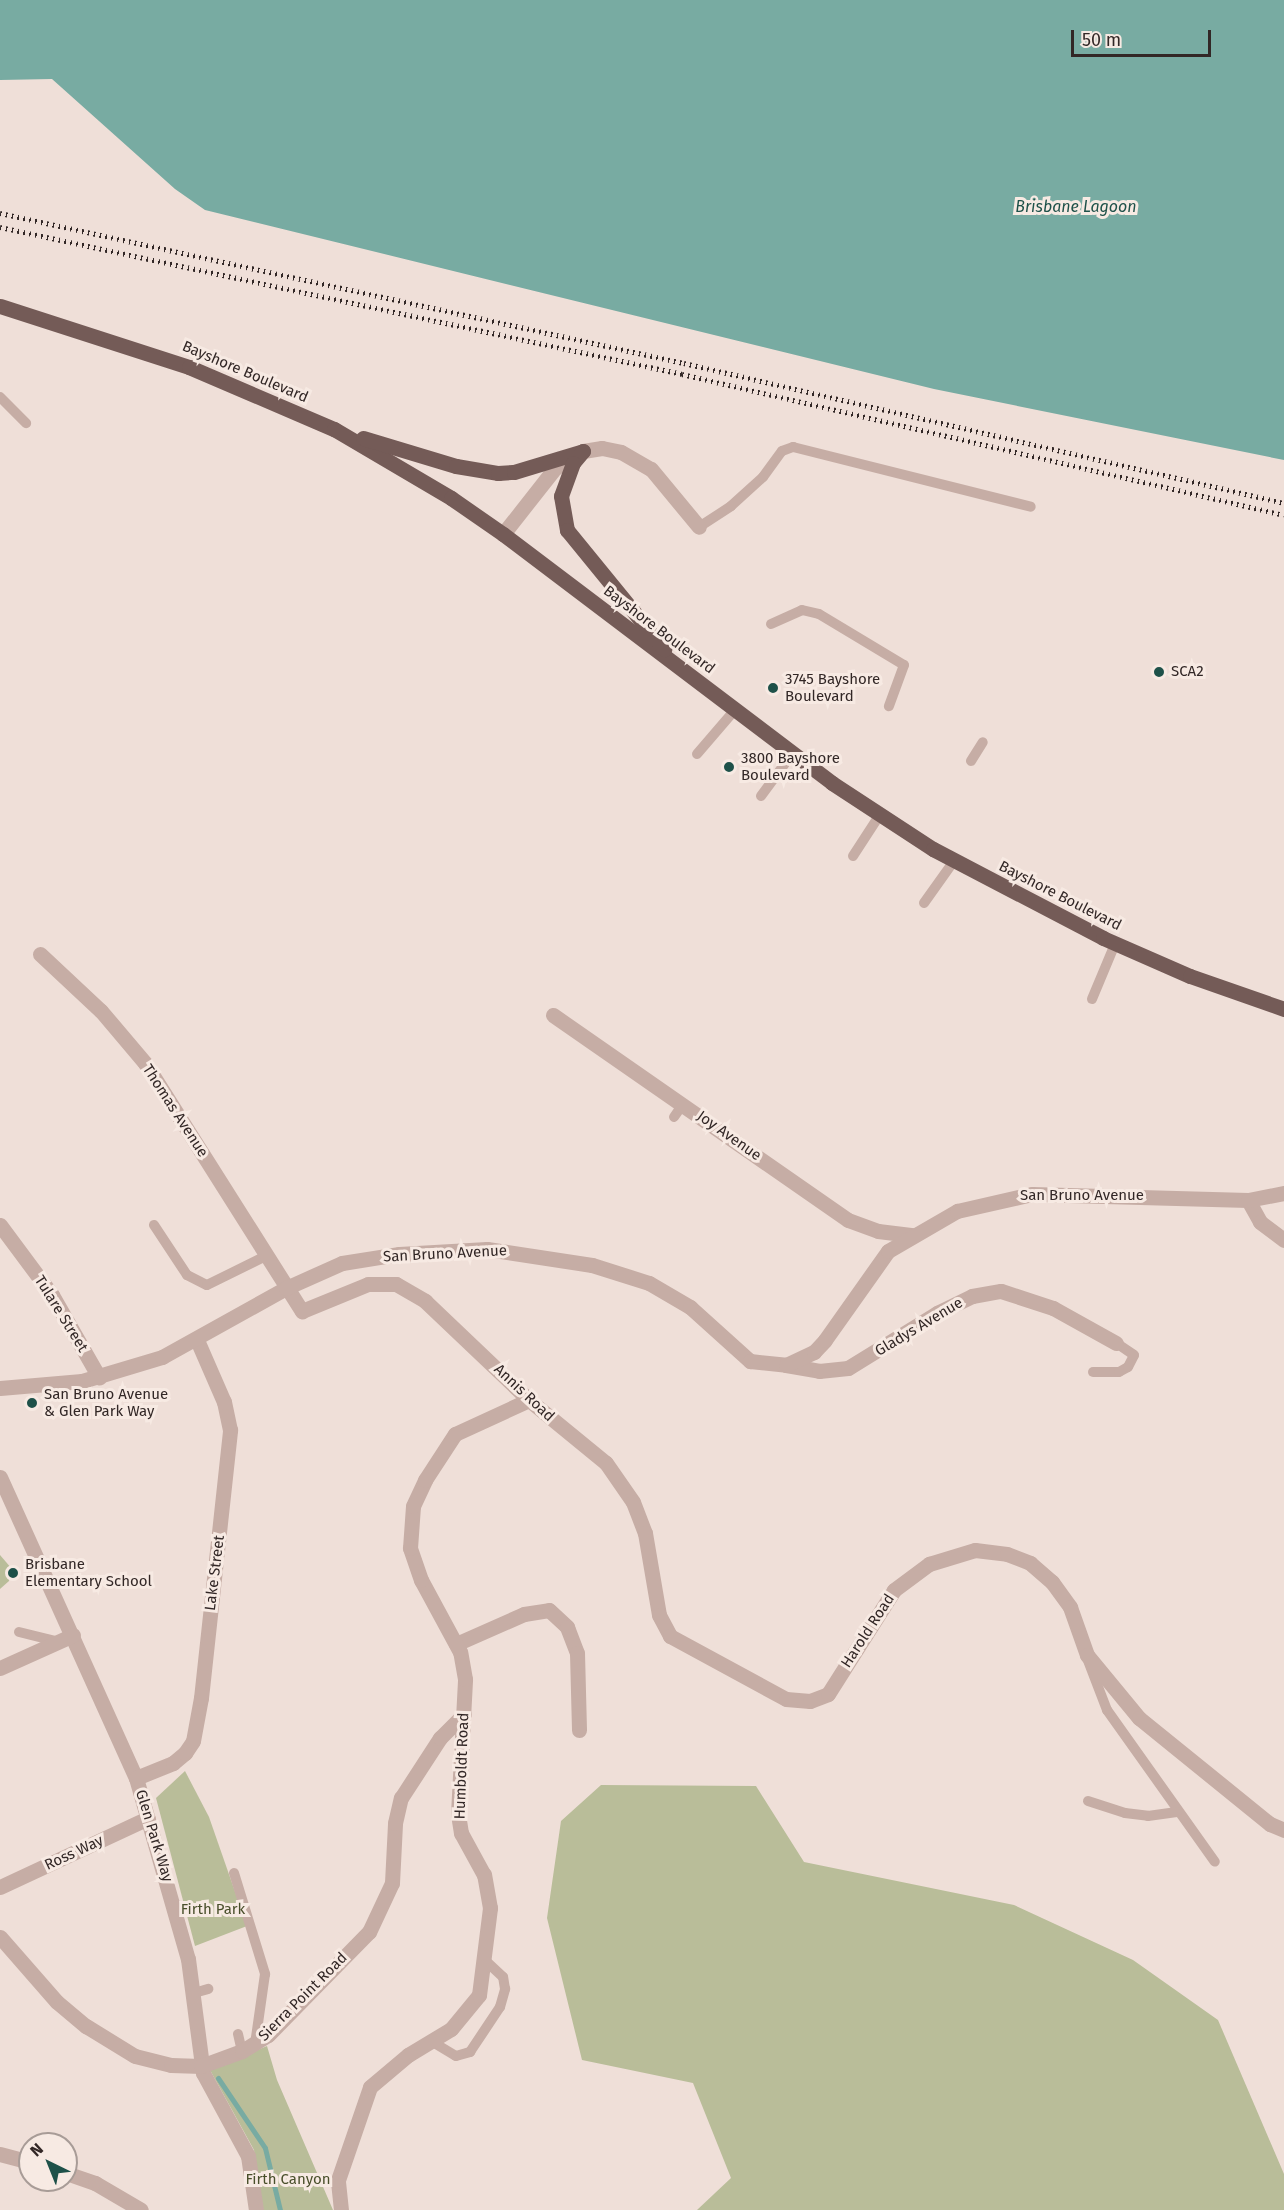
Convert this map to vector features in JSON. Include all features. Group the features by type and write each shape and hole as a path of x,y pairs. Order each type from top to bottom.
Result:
{"main road":[{"name":"Bayshore Boulevard","path":"0,306 189,367 334,429 442,492 503,534 734,711 879,816 954,861 1115,944 1284,1009"},
{"path":"334,429 456,466 498,473 514,472 583,451"},
{"path":"583,451 573,463 561,496 567,530 683,672"}],"street":[{"path":"503,534 555,468 583,451 602,448 637,459 699,527"},
{"name":"Thomas Avenue","path":"40,954 101,1011 145,1063 286,1288"},
{"name":"Joy Avenue","path":"553,1015 848,1220 878,1231 913,1235"},
{"name":"San Bruno Avenue","path":"0,1388 28,1388 99,1377 162,1357 197,1340 286,1288 356,1260 487,1249 519,1251 602,1267 649,1283 690,1307 750,1361 786,1365 814,1352 836,1328 877,1262 913,1235 957,1211 1018,1196 1248,1200 1284,1192"},
{"path":"1248,1200 1260,1222 1284,1240"},
{"name":"Tulare Street","path":"0,1225 52,1295 99,1377"},
{"name":"Annis Road","path":"286,1288 302,1311 368,1284 396,1284 425,1301 529,1400 606,1463 633,1502 645,1533 659,1615 669,1636"},
{"name":"Gladys Avenue","path":"786,1365 819,1371 848,1368 937,1313 972,1296 1001,1291 1053,1308 1116,1343"},
{"name":"Lake Street","path":"136,1778 173,1763 185,1753 193,1741 201,1698 230,1431 224,1402 197,1340"},
{"name":"Humboldt Road","path":"341,2210 338,2180 370,2087 431,2041 451,2029 479,1995 490,1908 484,1875 461,1833 458,1814 465,1679 456,1644 421,1580 410,1548 413,1506 424,1480 455,1434 529,1400"},
{"name":"Glen Park Way","path":"0,1477 66,1639 136,1778 201,1991 201,2066 248,2156 256,2210"},
{"name":"Harold Road","path":"669,1636 786,1699 810,1701 828,1694 894,1590 929,1564 975,1550 1007,1554 1029,1563 1052,1582 1070,1607 1087,1655 1139,1718 1237,1793 1270,1824 1284,1830"},
{"path":"456,1644 524,1614 549,1610 567,1627 577,1653 579,1730"},
{"path":"0,1668 66,1639"},
{"name":"Sierra Point Road","path":"0,1937 57,2002 112,2044 156,2063 201,2066 248,2048 369,1932 392,1883 395,1823 401,1798 440,1738 464,1714"},
{"name":"Ross Way","path":"0,1887 148,1818"},
{"path":"0,2154 18,2159"},
{"path":"78,2178 103,2187 141,2210"}],"lane":[{"path":"0,397 26,423"},
{"path":"699,527 768,478 782,451 793,447 1031,507"},
{"path":"771,624 802,610 819,614 904,665 889,706"},
{"path":"697,754 734,711"},
{"path":"971,761 983,742"},
{"path":"761,796 792,754"},
{"path":"853,856 879,816"},
{"path":"924,903 954,861"},
{"path":"1092,999 1115,944"},
{"path":"674,1117 683,1104"},
{"path":"154,1225 187,1275 207,1285 266,1256"},
{"path":"1093,1372 1119,1372 1128,1367 1134,1354 1116,1343"},
{"path":"19,1632 66,1639"},
{"path":"1087,1655 1090,1674 1107,1710 1177,1812 1215,1862"},
{"path":"1088,1801 1125,1813 1148,1816 1177,1812"},
{"path":"234,1873 265,1974 248,2048"},
{"path":"431,2041 456,2056 470,2052 500,2007 505,1989 503,1977 484,1959"},
{"path":"238,2034 248,2048"}],"green space":[{"path":"0,1555 12,1569 9,1581 0,1589"},
{"name":"Firth Park","path":"185,1771 209,1817 247,1926 195,1946 156,1798"},
{"path":"601,1785 756,1786 804,1862 1014,1905 1133,1960 1218,2020 1284,2174 1284,2210 697,2210 731,2178 693,2083 582,2060 547,1918 561,1821"},
{"name":"Firth Canyon","path":"267,2046 277,2080 333,2210 261,2210 254,2150 210,2070"}],"water":[{"name":"Brisbane Lagoon","path":"0,0 1284,0 1284,460 934,389 205,210 175,189 52,79 0,80"}],"waterway":[{"path":"218,2078 265,2148 280,2210"}],"railway":[{"path":"0,213 684,363 1284,503"},
{"path":"0,227 682,374 1284,515"}],"place":[{"name":"SCA2","path":"1159,672"},
{"name":"3745 Bayshore Boulevard","path":"773,688"},
{"name":"3800 Bayshore Boulevard","path":"729,767"},
{"name":"San Bruno Avenue & Glen Park Way","path":"32,1403"},
{"name":"Brisbane Elementary School","path":"13,1573"}]}
